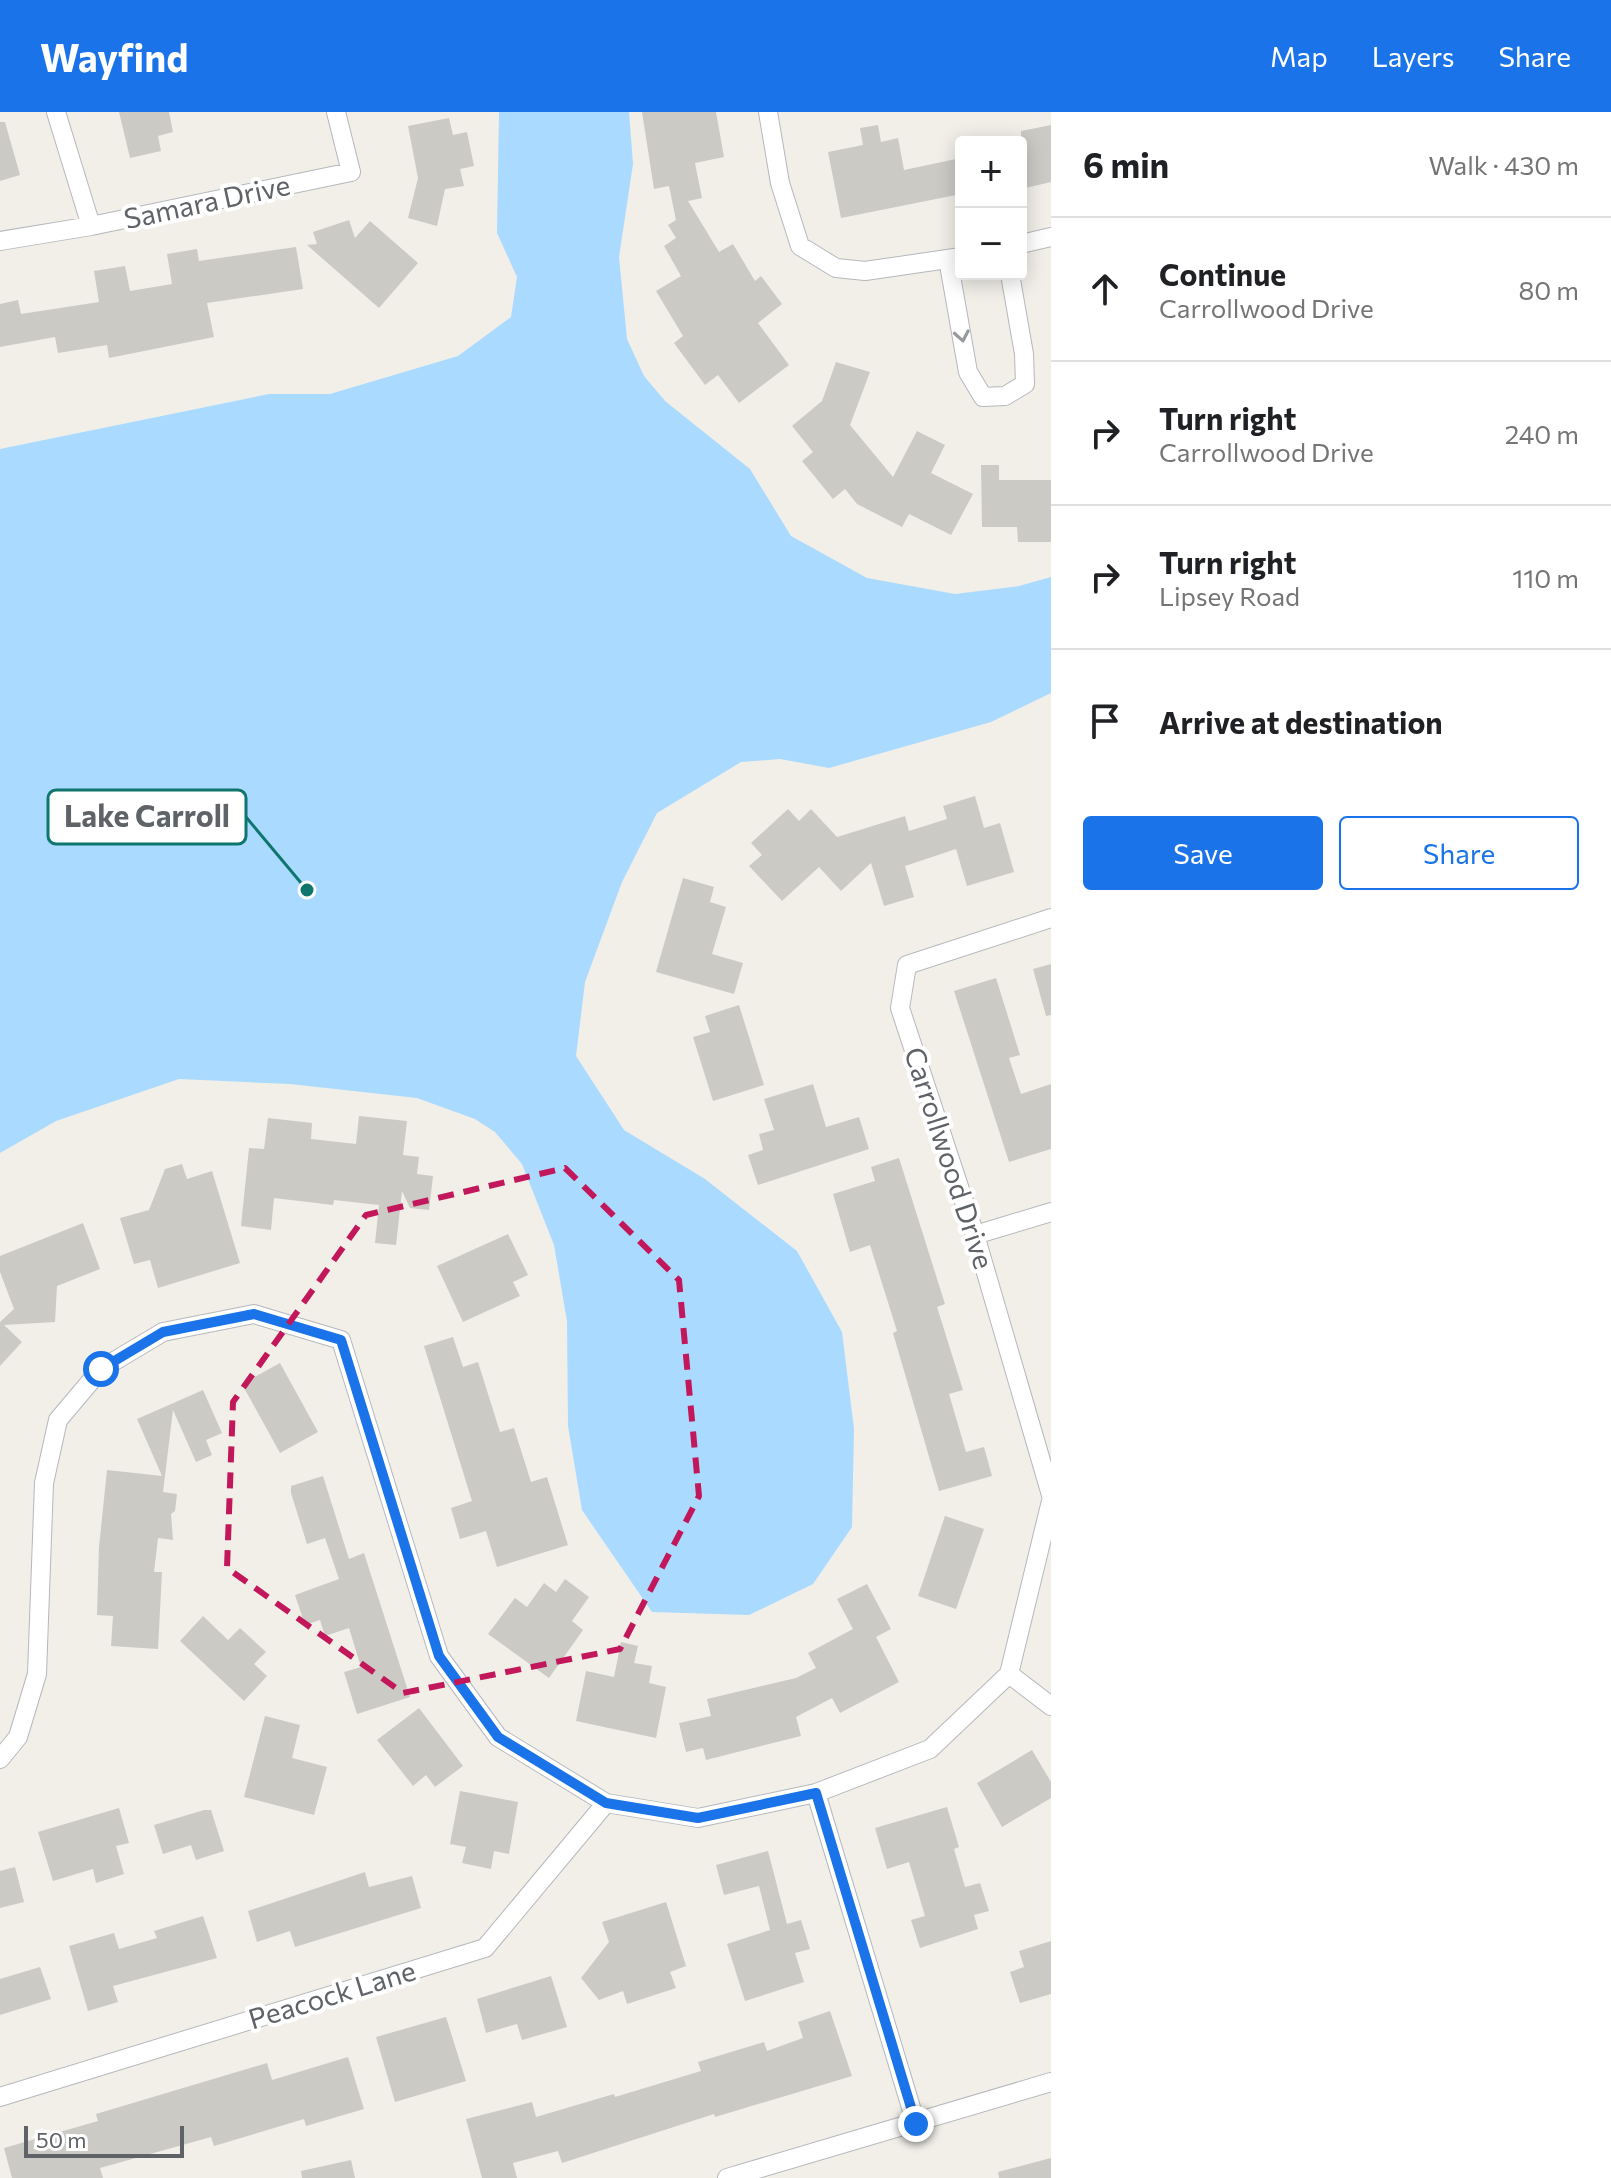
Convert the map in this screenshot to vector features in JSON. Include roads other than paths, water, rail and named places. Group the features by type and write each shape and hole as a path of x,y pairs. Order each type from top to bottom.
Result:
{"street":[{"path":"56,112 91,226"},
{"name":"Samara Drive","path":"0,241 91,226 351,172 336,112"},
{"path":"768,112 780,183 800,246 836,268 865,271 954,258"},
{"path":"1027,243 1051,237"},
{"path":"957,280 968,372 983,397 1005,396 1025,384 1024,354 1011,280"},
{"name":"Carrollwood Drive","path":"1009,1674 1051,1498 975,1235 900,1008 907,965 1051,918"},
{"path":"975,1235 1051,1212"},
{"path":"0,1759 18,1737 37,1674 44,1483 58,1420 101,1369 163,1332 254,1314 341,1340 439,1656 498,1737 606,1803 698,1818 816,1793 930,1749 1009,1674 1051,1706"},
{"path":"816,1793 916,2124"},
{"name":"Peacock Lane","path":"0,2097 485,1948 606,1803"},
{"path":"727,2178 1051,2082"}],"water":[{"path":"499,112 629,112 633,164 619,257 627,339 644,376 665,401 750,469 791,536 867,578 955,594 1019,586 1051,577 1051,693 991,722 829,768 780,759 741,762 657,813 622,882 585,982 576,1056 624,1130 705,1179 797,1251 842,1332 854,1429 852,1527 813,1584 749,1615 652,1612 582,1510 568,1426 567,1321 554,1245 522,1164 495,1132 475,1119 417,1098 290,1084 179,1079 56,1121 0,1153 0,449 269,394 330,394 458,356 511,317 517,277 497,233"}],"place":[{"name":"Lake Carroll","path":"307,890"}]}
